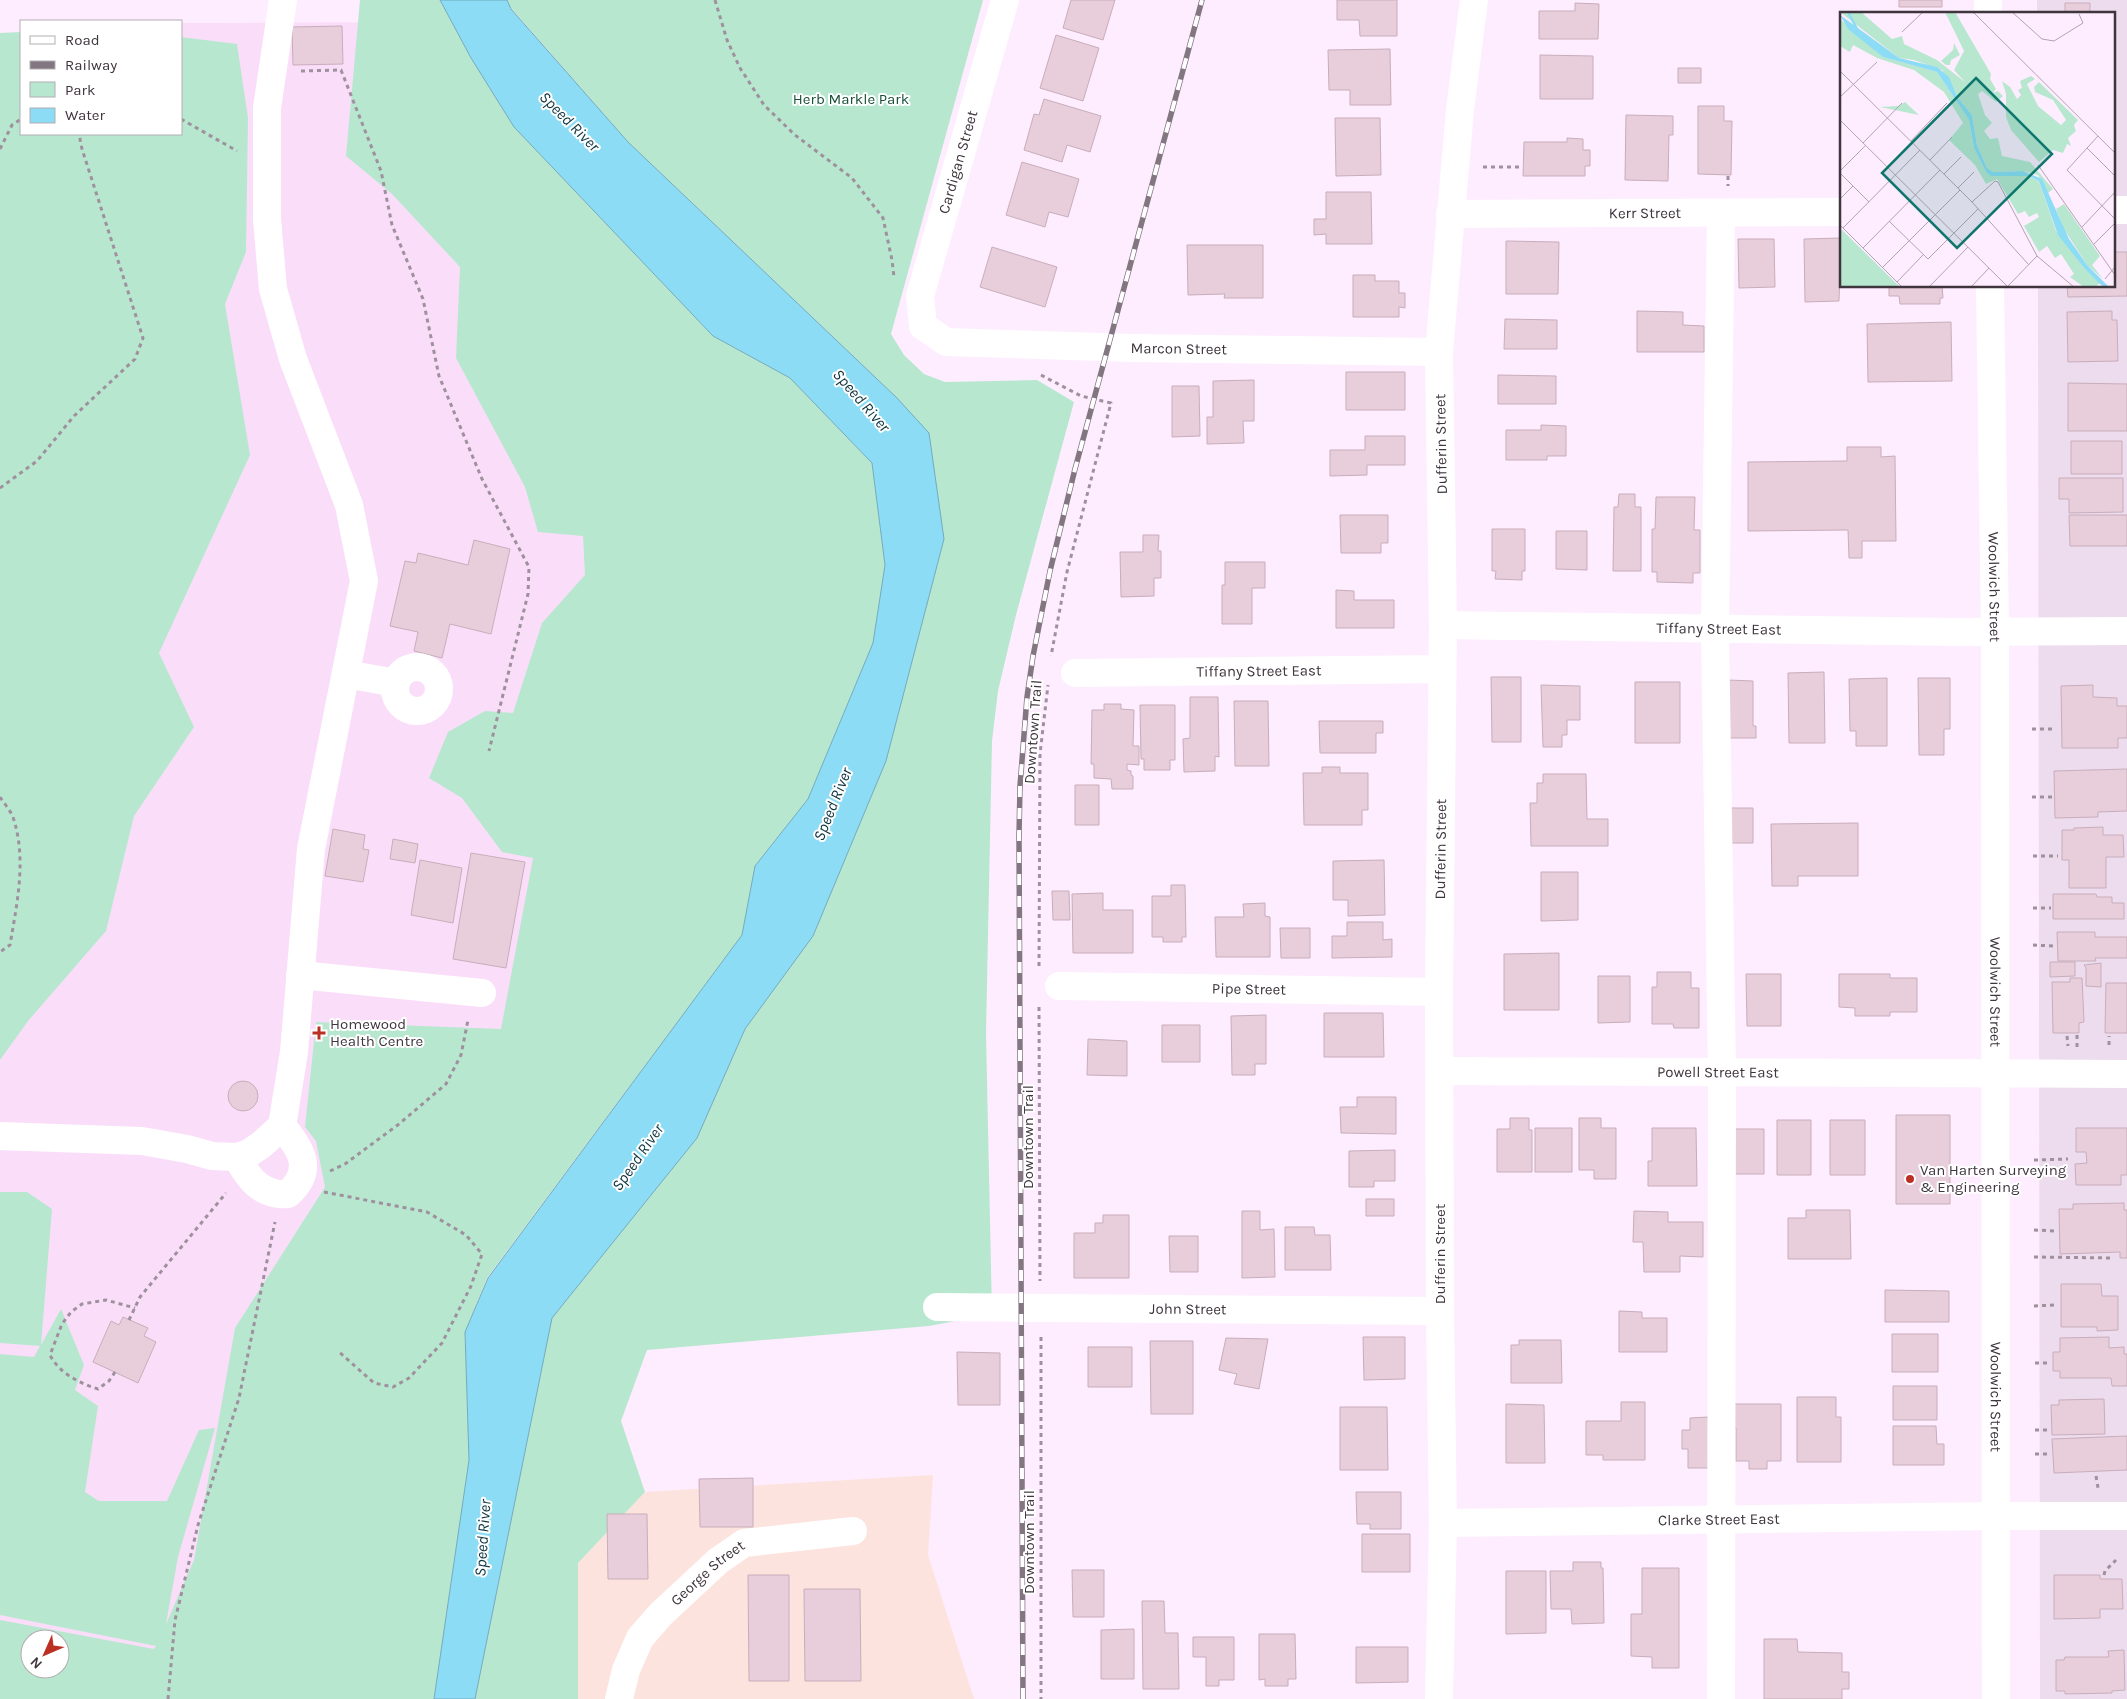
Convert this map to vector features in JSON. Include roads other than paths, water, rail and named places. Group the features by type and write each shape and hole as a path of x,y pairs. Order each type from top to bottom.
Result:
{"street":[{"name":"Cardigan Street","path":"923,326 920,296 1005,0"},
{"name":"Dufferin Street","path":"1440,1699 1443,1523 1439,992 1443,625 1439,352 1463,79 1474,0"},
{"path":"241,1164 248,1152 282,1126 294,1052 311,849 364,580 349,505 293,359 273,289 266,219 267,108 281,12"},
{"path":"2114,210 2127,210"},
{"name":"Kerr Street","path":"1450,214 1840,212"},
{"path":"1721,1699 1722,1072 1715,629 1722,213"},
{"name":"Woolwich Street","path":"1990,288 1995,632 1996,1699"},
{"name":"Marcon Street","path":"923,326 946,342 1132,348 1439,352"},
{"name":"Tiffany Street East","path":"1443,625 1995,632 2127,631"},
{"name":"Tiffany Street East","path":"1063,668 1442,670"},
{"path":"346,674 396,683"},
{"path":"300,975 477,992"},
{"name":"Pipe Street","path":"1049,981 1439,992"},
{"name":"Powell Street East","path":"1440,1071 1996,1075 2127,1074"},
{"path":"0,1136 142,1141 187,1149 241,1164 256,1186 270,1193 288,1191 304,1172 303,1161 298,1149 282,1126"},
{"name":"John Street","path":"937,1307 1440,1311"},
{"name":"Clarke Street East","path":"1443,1523 2127,1516"},
{"name":"George Street","path":"619,1699 626,1670 640,1638 661,1614 718,1561 744,1543 853,1531"}],"water":[{"name":"Speed River","path":"440,0 507,0 511,9 628,142 897,398 929,433 944,539 886,761 813,936 745,1029 697,1138 552,1318 475,1699 434,1699 469,1460 465,1332 488,1278 742,935 755,866 808,799 873,643 885,565 872,463 790,378 713,336 514,127 471,58"}],"railway":[{"path":"1023,1699 1019,836 1020,786 1027,697 1050,571 1075,469 1202,0"}],"place":[{"name":"Homewood Health Centre","path":"319,1033"},
{"name":"Van Harten Surveying & Engineering","path":"1910,1179"}],"park label":[{"name":"Herb Markle Park","path":"851,99"}]}
